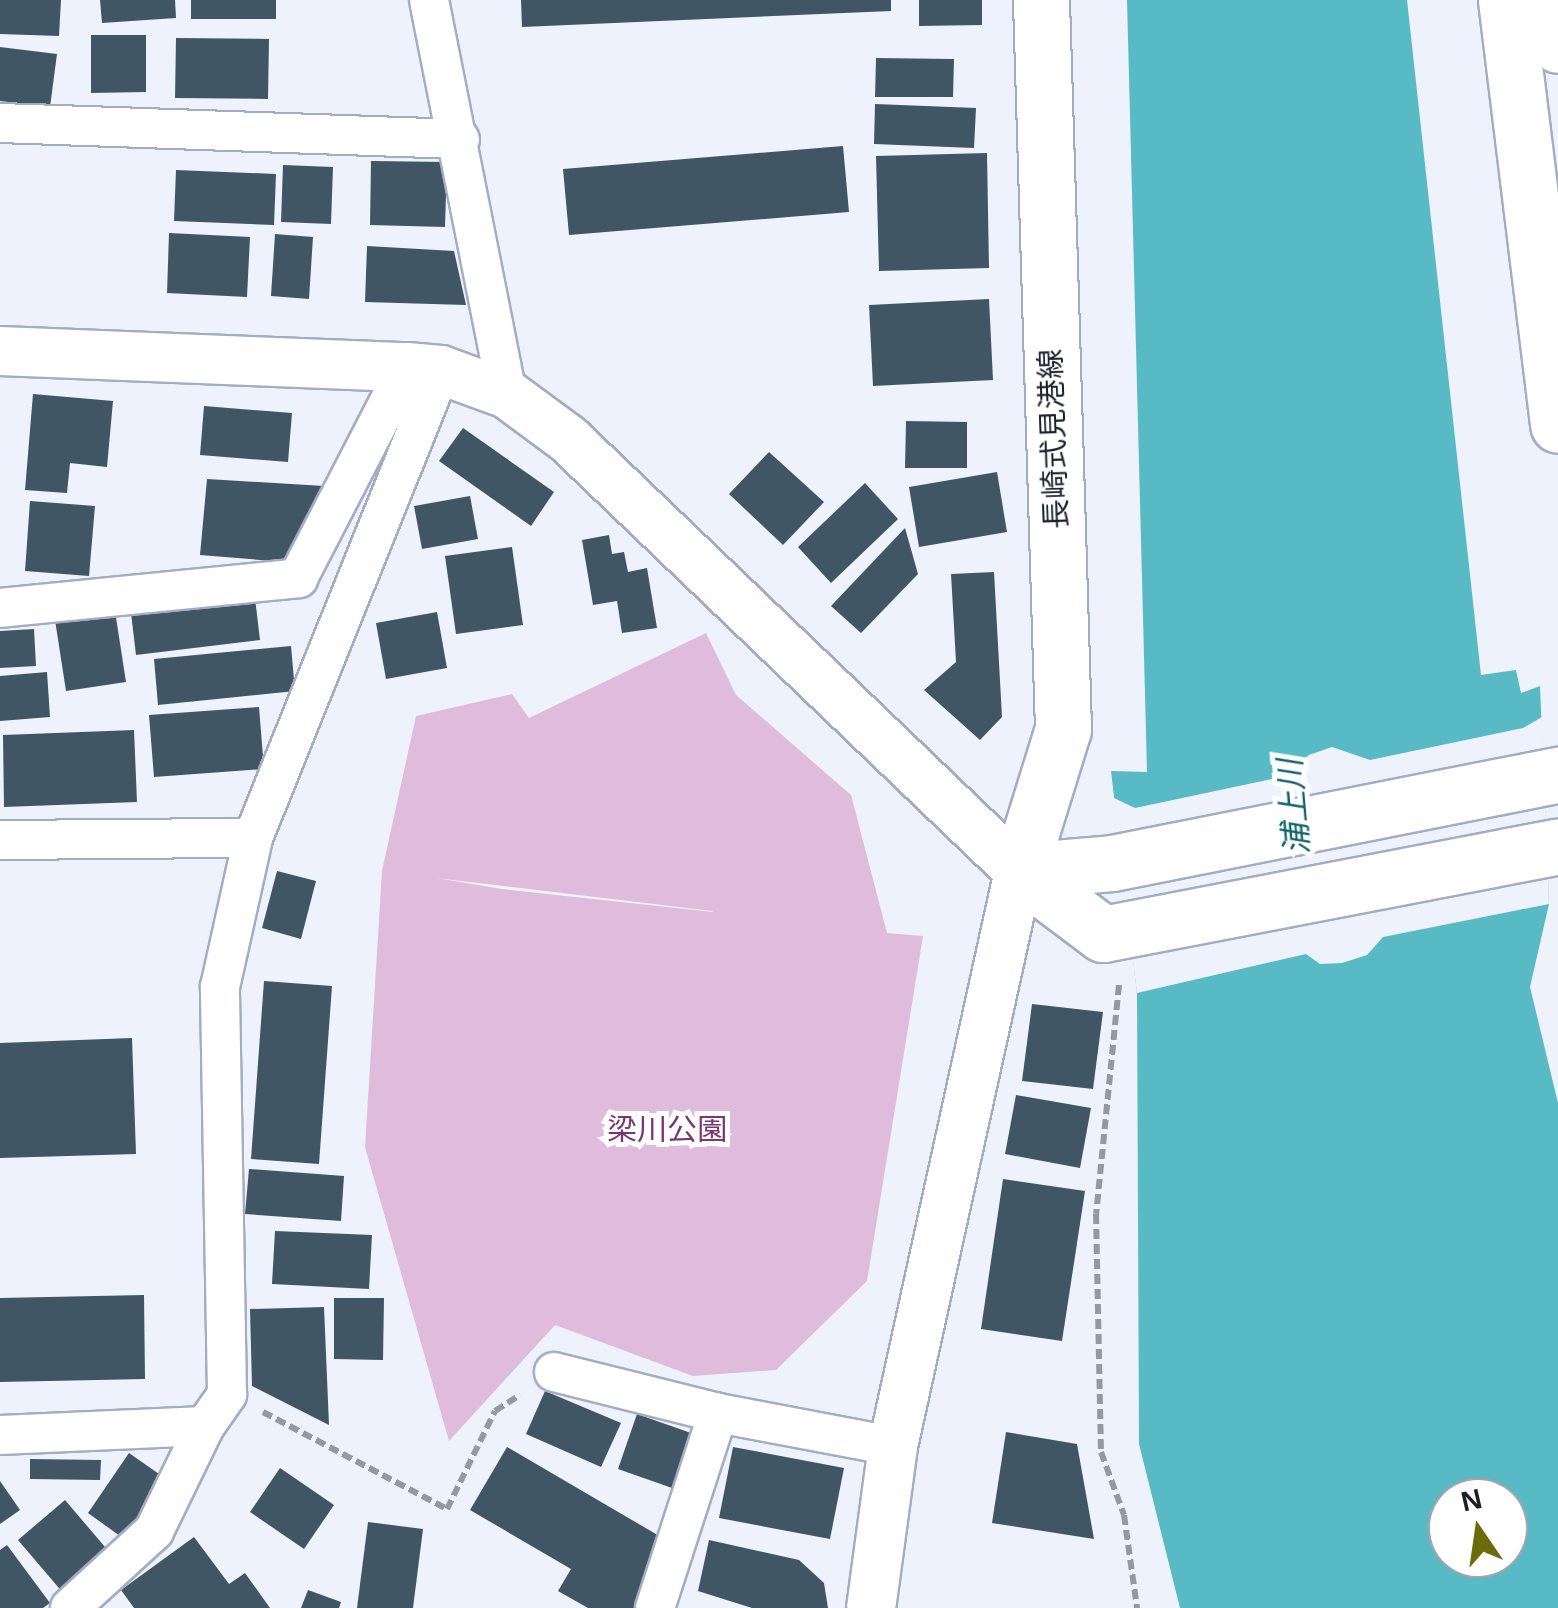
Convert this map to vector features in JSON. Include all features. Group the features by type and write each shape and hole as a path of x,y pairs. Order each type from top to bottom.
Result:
{"main road":[{"name":"長崎式見港線","path":"1020,871 1062,729 1041,0"},
{"path":"1506,0 1558,424"},
{"path":"1552,0 1558,45"},
{"path":"1020,871 1112,863 1552,776"},
{"path":"1020,871 1103,934 1558,846"}],"street":[{"path":"429,0 460,140 506,394"},
{"path":"0,123 460,140"},
{"path":"0,351 424,369 506,394 568,439 1020,871 893,1446 871,1608"},
{"path":"0,608 298,578 424,369"},
{"path":"70,1608 154,1531 204,1426 227,1394 220,987 253,838 424,369"},
{"path":"0,840 253,838"},
{"path":"554,1372 718,1413 893,1446"},
{"path":"655,1608 718,1413"},
{"path":"0,1435 204,1426"}],"path":[{"path":"1119,985 1096,1214 1101,1452 1124,1515 1138,1608"},
{"path":"227,1394 447,1509 496,1412 554,1372"}],"green space":[{"name":"梁川公園","path":"706,633 736,695 851,795 887,933 923,936 867,1281 776,1370 693,1376 555,1325 449,1441 365,1147 382,871 416,716 512,694 529,718","holes":["436,878 712,911 502,889"]}],"water":[{"name":"浦上川","path":"1127,0 1407,0 1481,675 1516,670 1521,693 1540,686 1549,904 1530,987 1558,1103 1558,1608 1180,1608 1139,1444 1137,993 1111,771 1147,772"}],"pier":[{"path":"1542,717 1549,904 1383,937 1367,955 1342,963 1320,964 1306,954 1137,993 1112,797 1135,808 1281,777 1309,755 1332,747 1370,760 1523,728"}],"building":[{"path":"0,0 61,0 59,36 0,34"},
{"path":"100,0 175,0 176,18 102,23"},
{"path":"191,0 276,0 276,19 191,19"},
{"path":"521,0 891,0 891,11 522,27"},
{"path":"919,0 982,0 982,25 919,26"},
{"path":"91,35 146,35 146,92 91,93"},
{"path":"176,38 269,39 268,99 175,98"},
{"path":"0,47 57,54 50,107 0,101"},
{"path":"876,58 954,59 953,97 875,97"},
{"path":"875,104 976,108 974,148 874,144"},
{"path":"843,146 849,212 569,235 563,169"},
{"path":"987,153 989,268 879,271 876,156"},
{"path":"371,161 447,162 445,227 370,225"},
{"path":"283,165 333,167 331,224 281,222"},
{"path":"176,170 276,174 274,225 174,221"},
{"path":"169,233 250,237 247,297 167,293"},
{"path":"275,234 313,237 309,299 271,296"},
{"path":"367,246 454,251 466,305 365,302"},
{"path":"989,299 993,380 873,386 869,305"},
{"path":"33,394 113,401 107,467 70,463 67,493 25,490"},
{"path":"204,406 292,413 288,462 200,455"},
{"path":"906,421 967,422 967,468 905,468"},
{"path":"463,428 554,492 531,526 439,461"},
{"path":"769,452 824,502 783,545 729,494"},
{"path":"997,472 1007,532 919,547 909,487"},
{"path":"207,479 324,486 285,562 200,555"},
{"path":"865,483 898,519 831,583 798,547"},
{"path":"470,496 478,539 422,549 414,506"},
{"path":"30,501 95,506 89,576 25,571"},
{"path":"905,528 918,574 861,633 831,606"},
{"path":"609,535 612,554 624,552 628,572 647,568 657,628 622,633 617,601 593,605 582,540"},
{"path":"512,547 523,625 456,634 445,556"},
{"path":"994,572 1002,717 980,740 924,690 956,662 951,574"},
{"path":"255,598 260,640 136,655 131,613"},
{"path":"115,611 126,682 66,691 55,620"},
{"path":"437,612 447,668 386,679 376,623"},
{"path":"34,629 36,666 0,668 0,631"},
{"path":"291,646 295,691 158,705 154,659"},
{"path":"47,672 50,717 0,721 0,676"},
{"path":"259,707 264,769 154,777 149,715"},
{"path":"134,730 137,802 4,807 3,735"},
{"path":"277,871 316,881 301,939 262,928"},
{"path":"264,981 332,986 319,1164 251,1159"},
{"path":"1032,1004 1103,1012 1093,1089 1022,1081"},
{"path":"132,1038 136,1154 0,1158 0,1043"},
{"path":"1016,1095 1091,1108 1080,1168 1005,1154"},
{"path":"249,1169 344,1176 341,1221 245,1214"},
{"path":"1003,1179 1085,1191 1062,1341 981,1329"},
{"path":"275,1231 372,1235 369,1289 272,1284"},
{"path":"144,1295 145,1379 0,1382 0,1298"},
{"path":"334,1298 384,1298 383,1360 334,1359"},
{"path":"324,1307 329,1425 252,1386 250,1309"},
{"path":"545,1391 621,1423 601,1467 526,1434"},
{"path":"637,1414 691,1433 672,1488 618,1469"},
{"path":"1006,1432 1077,1444 1094,1539 992,1523"},
{"path":"507,1447 673,1544 636,1608 588,1608 558,1591 571,1569 470,1510"},
{"path":"733,1447 844,1468 830,1539 719,1518"},
{"path":"129,1453 169,1481 127,1541 88,1513"},
{"path":"30,1459 101,1460 100,1480 30,1479"},
{"path":"280,1468 334,1505 304,1549 250,1512"},
{"path":"0,1481 20,1510 0,1524"},
{"path":"65,1500 111,1554 64,1594 18,1540"},
{"path":"368,1522 423,1529 413,1608 357,1608"},
{"path":"194,1537 229,1584 245,1573 270,1608 134,1608 121,1590"},
{"path":"709,1540 799,1560 824,1583 828,1608 752,1608 698,1591"},
{"path":"7,1545 50,1603 43,1608 0,1608 0,1550"},
{"path":"308,1590 341,1602 339,1608 301,1608"}]}
